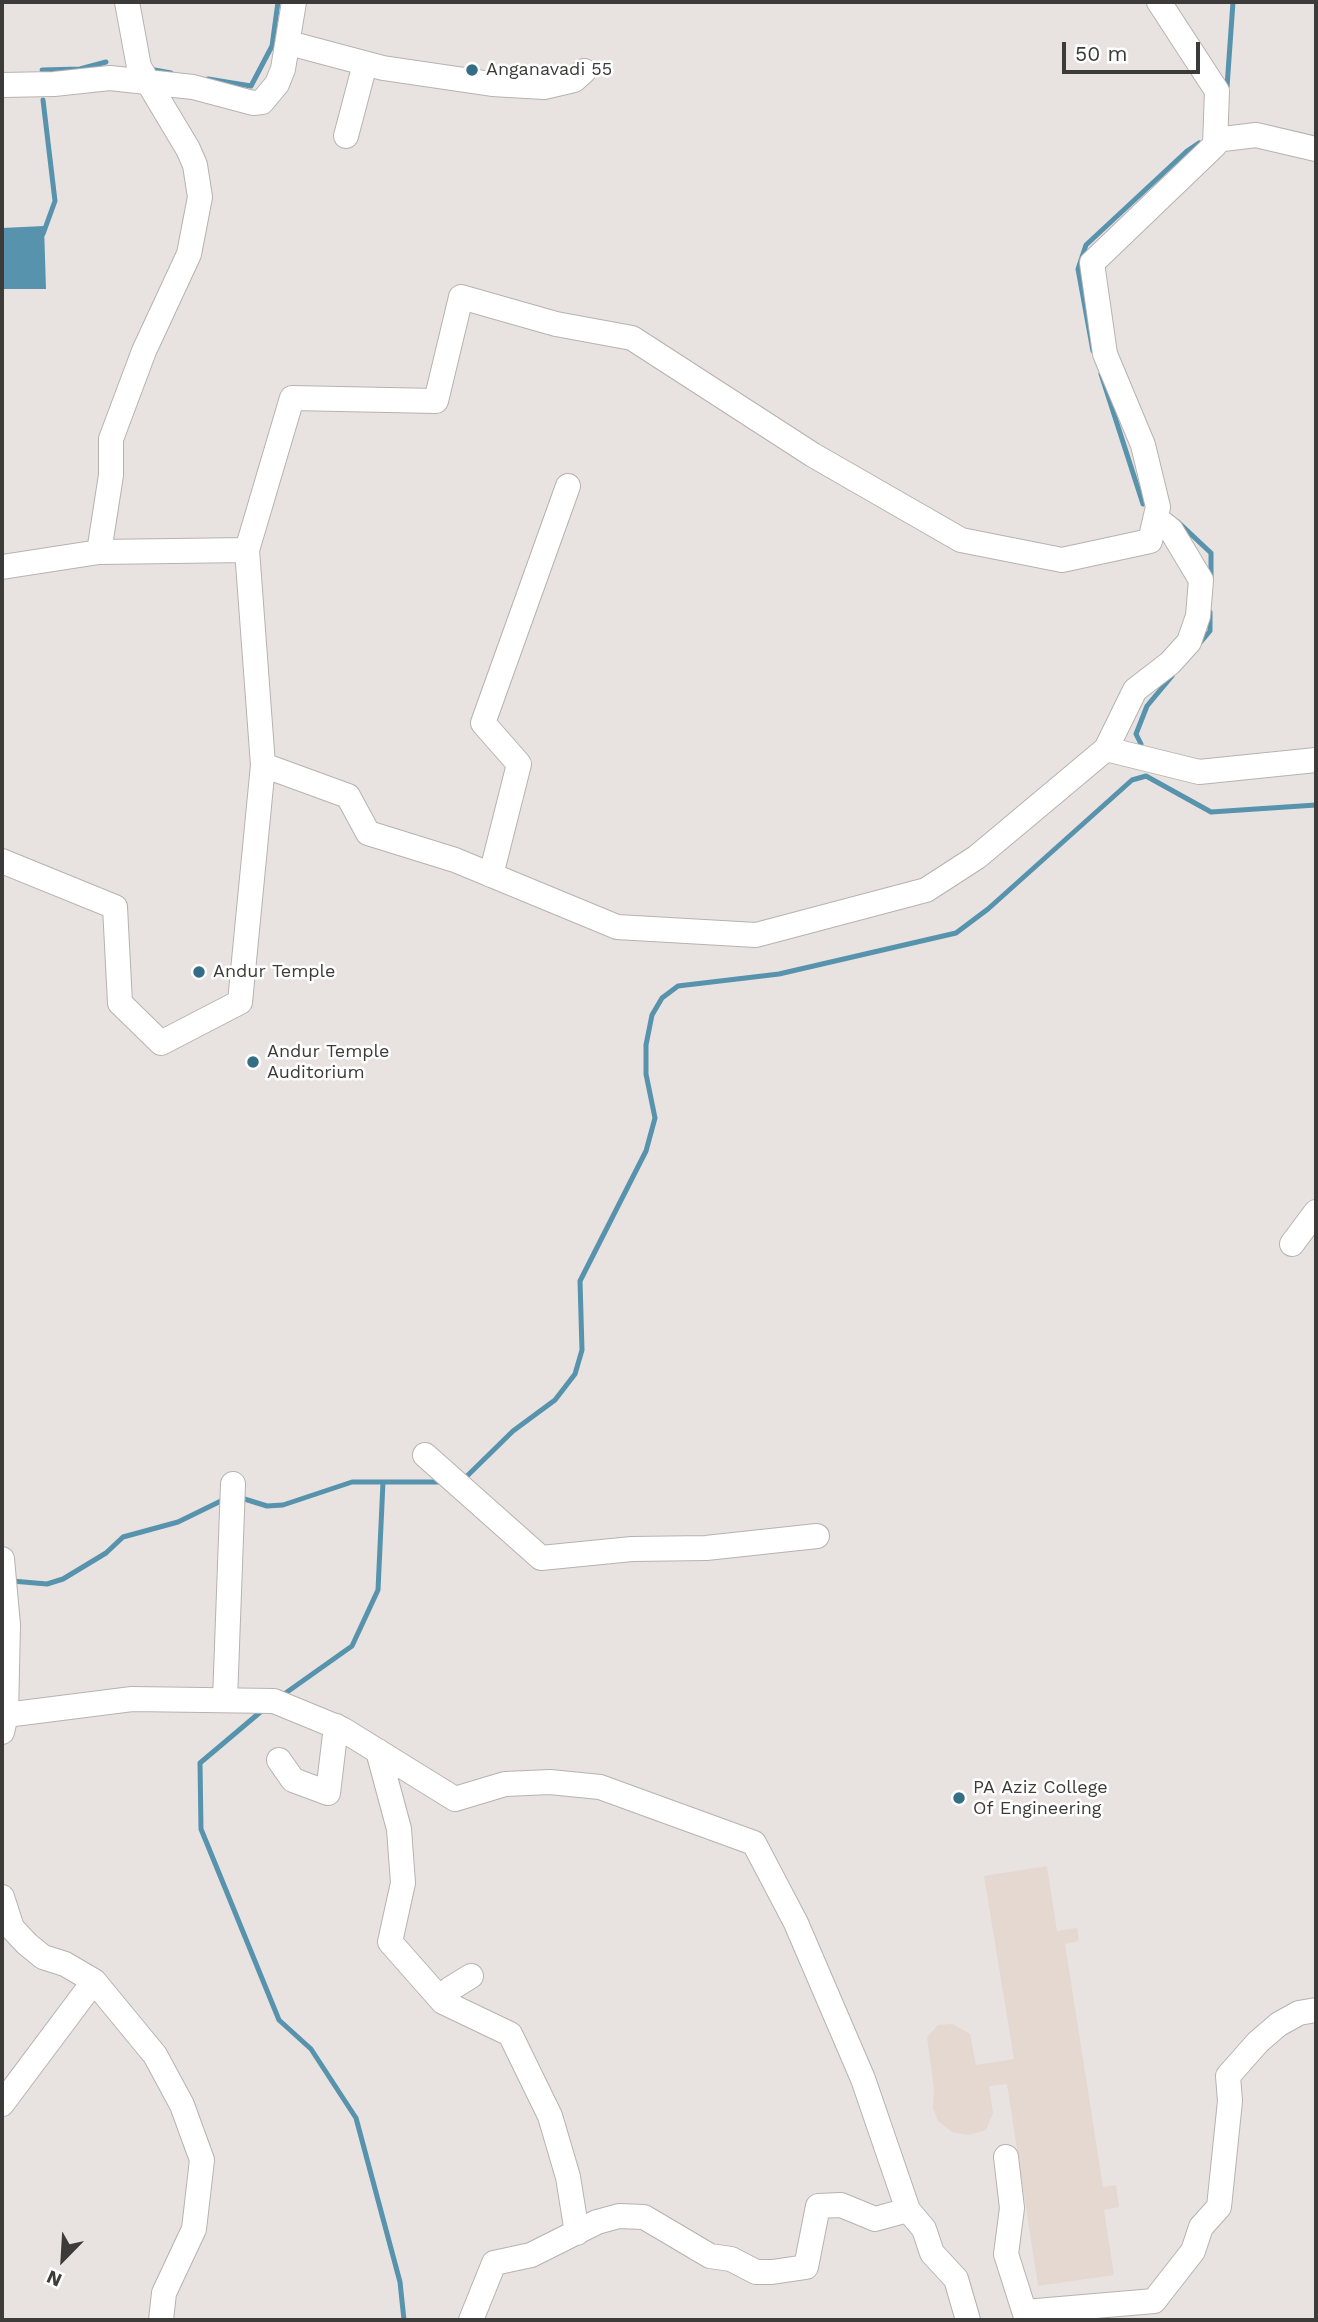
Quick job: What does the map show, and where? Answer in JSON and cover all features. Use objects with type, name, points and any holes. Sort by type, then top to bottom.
[{"type":"street","points":[[99,552],[111,475],[111,439],[144,351],[189,254],[200,197],[195,165],[188,149],[139,67],[127,2]]},
{"type":"street","points":[[2,85],[54,84],[110,78],[193,87],[253,103],[262,102],[276,84],[289,43],[294,2]]},
{"type":"street","points":[[2,861],[115,907],[120,1003],[161,1043],[240,1002],[263,765],[247,550],[292,398],[436,401],[461,297],[556,324],[632,338],[813,455],[961,540],[1062,560],[1150,541],[1158,507],[1143,445],[1105,354],[1092,263],[1215,145],[1217,91],[1159,2]]},
{"type":"street","points":[[289,43],[365,64],[492,84],[544,86],[574,80],[584,71]]},
{"type":"street","points":[[346,136],[365,64]]},
{"type":"street","points":[[1215,140],[1256,135],[1316,149]]},
{"type":"street","points":[[491,875],[519,764],[483,723],[568,486]]},
{"type":"street","points":[[263,765],[348,796],[368,833],[491,875],[617,928],[755,935],[926,890],[977,858],[1106,749],[1135,690],[1170,663],[1189,642],[1198,617],[1201,580],[1171,530],[1156,518]]},
{"type":"street","points":[[2,567],[99,552],[247,550]]},
{"type":"street","points":[[1106,749],[1199,772],[1316,760]]},
{"type":"street","points":[[1292,1244],[1316,1212]]},
{"type":"street","points":[[434,1463],[541,1558],[632,1549],[706,1548],[817,1536]]},
{"type":"street","points":[[225,1700],[233,1484]]},
{"type":"street","points":[[4,1574],[4,1724],[132,1699],[274,1701],[336,1726],[455,1799],[505,1784],[550,1782],[600,1787],[754,1843],[796,1923],[863,2079],[908,2210],[924,2229],[932,2253],[956,2279],[968,2320]]},
{"type":"street","points":[[279,1760],[293,1780],[328,1793],[336,1726]]},
{"type":"street","points":[[378,1751],[399,1829],[403,1883],[390,1942],[443,2002],[510,2034],[550,2116],[568,2177],[578,2233]]},
{"type":"street","points":[[2,1896],[12,1928],[27,1944],[43,1956],[65,1964],[94,1981],[155,2055],[182,2105],[202,2160],[194,2229],[164,2293],[161,2320]]},
{"type":"street","points":[[443,2002],[450,1989],[471,1976]]},
{"type":"street","points":[[2,2104],[94,1981]]},
{"type":"street","points":[[1006,2157],[1012,2208],[1006,2254],[1026,2316],[1154,2301],[1193,2251],[1201,2227],[1219,2207],[1227,2142],[1228,2076],[1258,2042],[1279,2024],[1298,2013],[1316,2010]]},
{"type":"street","points":[[471,2320],[494,2263],[531,2255],[597,2222],[619,2217],[644,2217],[710,2256],[731,2259],[756,2272],[772,2272],[806,2267],[818,2206],[841,2205],[875,2218],[908,2210]]},
{"type":"shaded area","points":[[1047,1866],[1057,1931],[1077,1928],[1079,1941],[1065,1944],[1103,2187],[1116,2185],[1119,2207],[1104,2210],[1114,2275],[1038,2286],[1007,2084],[989,2086],[993,2113],[986,2130],[968,2135],[952,2132],[938,2121],[933,2108],[934,2090],[927,2037],[938,2025],[953,2024],[970,2034],[976,2065],[1014,2059],[984,1876]]},
{"type":"water","points":[[44,226],[46,289],[2,289],[2,228]]},
{"type":"waterway","points":[[208,79],[251,86],[272,46],[278,2]]},
{"type":"waterway","points":[[1227,87],[1233,2]]},
{"type":"waterway","points":[[42,70],[80,69],[106,62]]},
{"type":"waterway","points":[[149,69],[171,73]]},
{"type":"waterway","points":[[43,100],[55,201],[43,234]]},
{"type":"waterway","points":[[1093,351],[1078,269],[1086,245],[1187,151],[1199,143]]},
{"type":"waterway","points":[[1101,374],[1143,504]]},
{"type":"waterway","points":[[1178,522],[1211,553],[1211,578]]},
{"type":"waterway","points":[[1199,644],[1210,631],[1210,612]]},
{"type":"waterway","points":[[1141,744],[1136,734],[1147,706],[1172,676]]},
{"type":"waterway","points":[[463,1480],[513,1431],[555,1400],[575,1374],[582,1350],[580,1281],[646,1151],[655,1118],[646,1074],[646,1045],[652,1015],[662,998],[678,986],[779,974],[956,933],[988,909],[1132,780],[1146,776],[1211,812],[1316,805]]},
{"type":"waterway","points":[[238,1497],[267,1506],[283,1505],[352,1482],[443,1482]]},
{"type":"waterway","points":[[280,1697],[352,1646],[378,1590],[383,1482]]},
{"type":"waterway","points":[[12,1581],[47,1584],[63,1579],[106,1553],[123,1537],[178,1522],[225,1499]]},
{"type":"waterway","points":[[264,1709],[200,1763],[201,1829],[279,2020],[311,2049],[356,2118],[400,2282],[404,2320]]},
{"type":"place","name":"Anganavadi 55","points":[[472,70]]},
{"type":"place","name":"Andur Temple","points":[[199,972]]},
{"type":"place","name":"Andur Temple Auditorium","points":[[253,1062]]},
{"type":"place","name":"PA Aziz College Of Engineering","points":[[959,1798]]}]
